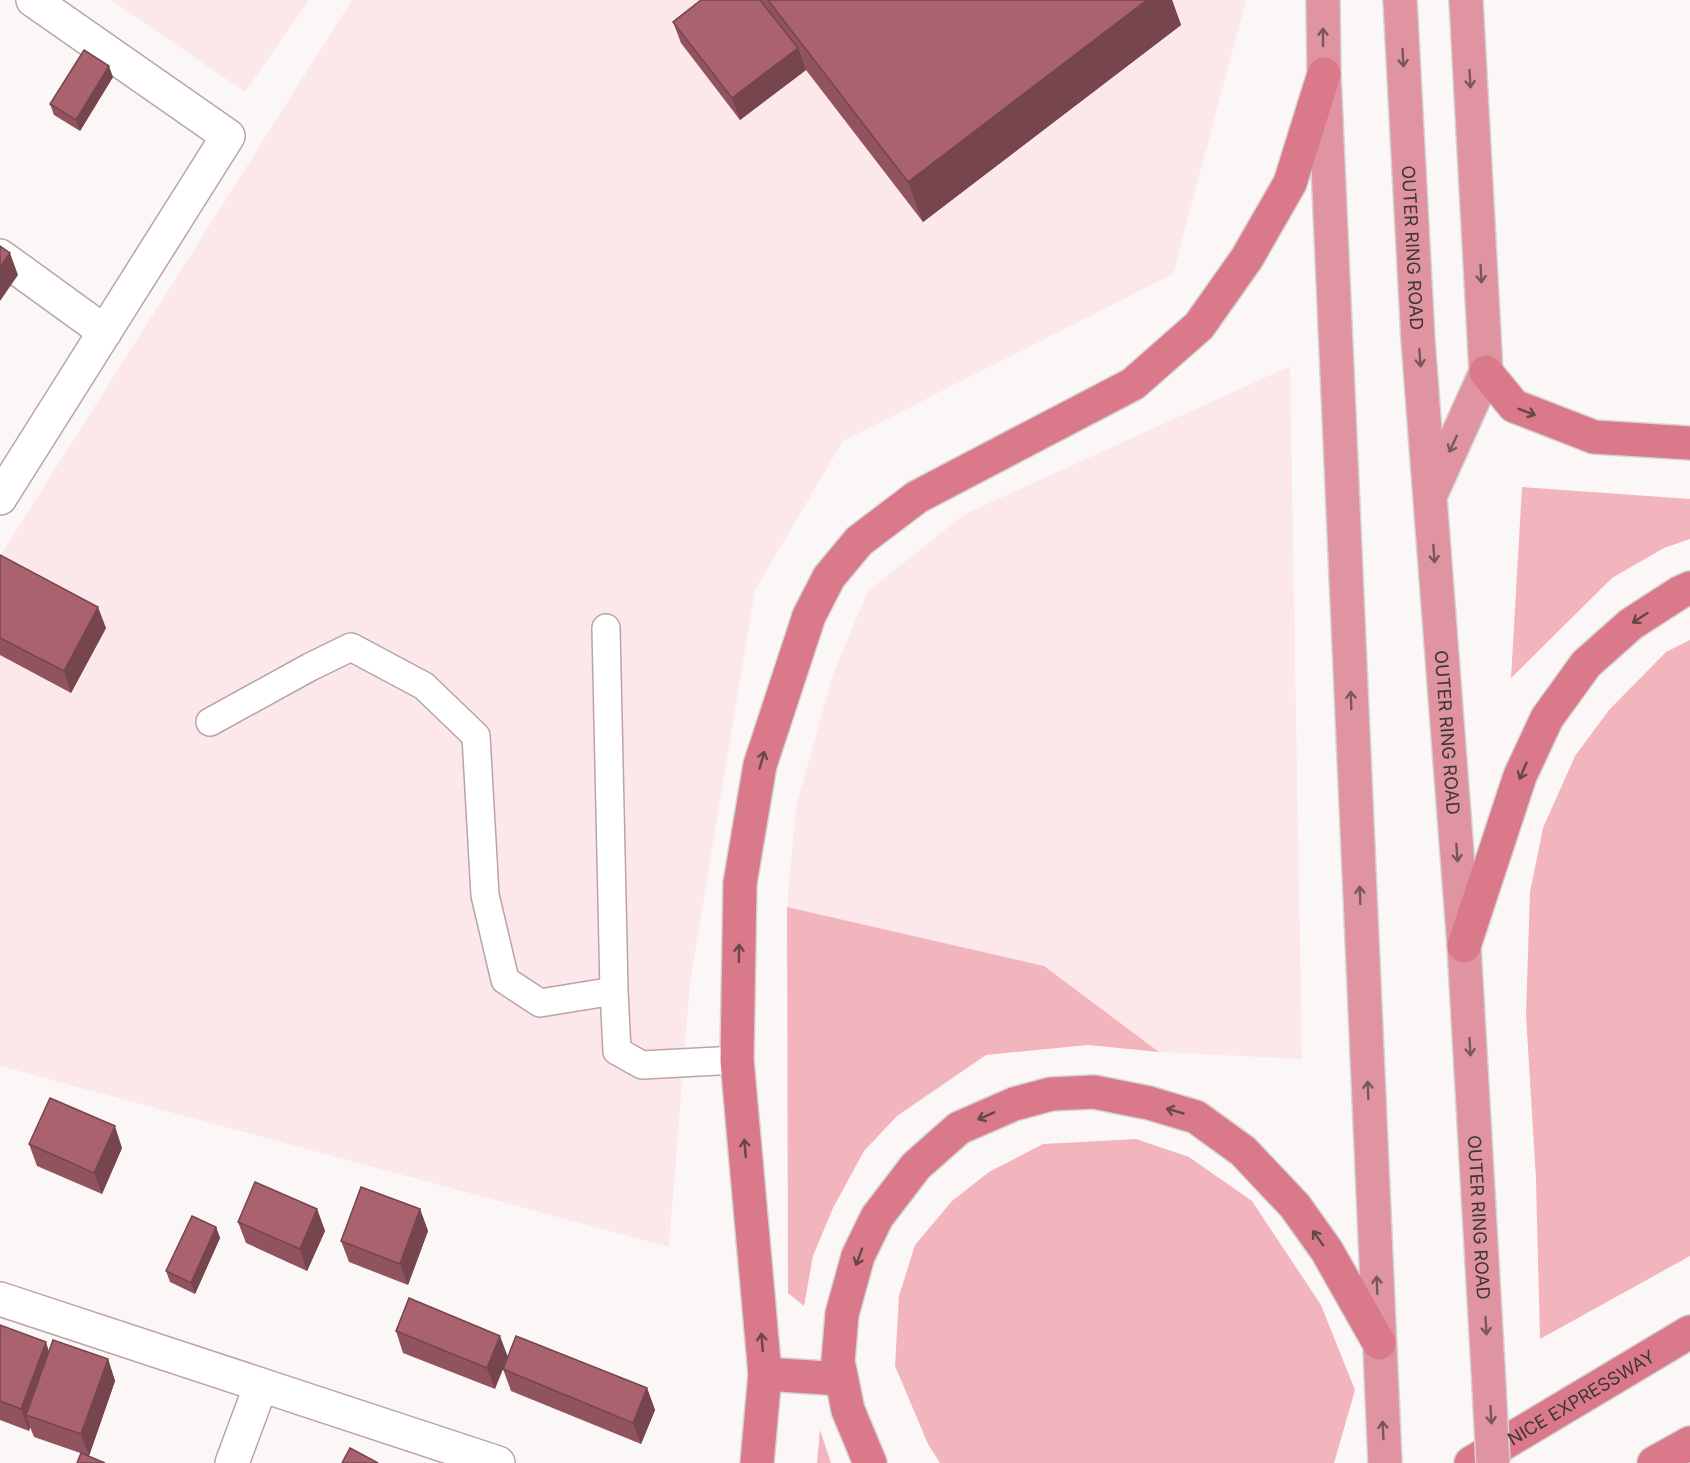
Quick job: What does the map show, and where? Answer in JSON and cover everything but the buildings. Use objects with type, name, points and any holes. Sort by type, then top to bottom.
[{"type":"highway","points":[[1323,0],[1324,74],[1385,1463]]},
{"type":"highway","name":"OUTER RING ROAD","points":[[1400,0],[1418,328],[1464,946],[1493,1463]]},
{"type":"highway","points":[[1430,495],[1486,372],[1466,0]]},
{"type":"highway","points":[[756,1463],[765,1374],[737,1060],[740,884],[760,765],[809,616],[829,577],[859,541],[917,496],[1133,384],[1199,326],[1247,258],[1290,183],[1324,74]]},
{"type":"highway","points":[[1486,372],[1514,406],[1594,437],[1690,442]]},
{"type":"highway","points":[[1464,946],[1520,776],[1547,718],[1586,664],[1631,624],[1690,588]]},
{"type":"highway","points":[[870,1463],[848,1410],[838,1361],[842,1314],[858,1256],[877,1216],[915,1166],[960,1128],[1014,1104],[1051,1094],[1094,1092],[1149,1103],[1196,1117],[1243,1151],[1295,1206],[1327,1251],[1379,1343]]},
{"type":"highway","name":"NICE EXPRESSWAY","points":[[1471,1463],[1690,1332]]},
{"type":"highway","points":[[765,1374],[841,1379]]},
{"type":"highway","points":[[1654,1463],[1690,1443]]},
{"type":"street","points":[[0,498],[228,136],[33,0]]},
{"type":"street","points":[[0,256],[105,332]]},
{"type":"street","points":[[0,1299],[498,1463]]},
{"type":"street","points":[[232,1463],[261,1385]]},
{"type":"lane","points":[[606,628],[617,1051],[642,1065],[737,1060]]},
{"type":"lane","points":[[210,722],[351,647],[424,686],[476,736],[484,896],[505,981],[540,1002],[614,991]]},
{"type":"shaded area","points":[[111,0],[309,0],[245,92]]},
{"type":"shaded area","points":[[352,0],[1246,0],[1173,274],[843,441],[755,590],[690,982],[669,1247],[0,1066],[0,556]]},
{"type":"shaded area","points":[[1290,366],[1302,1059],[1159,1052],[1044,966],[787,907],[796,807],[833,674],[868,591],[965,514]]},
{"type":"shaded area","points":[[1522,487],[1690,499],[1690,539],[1664,548],[1612,578],[1511,678]]},
{"type":"shaded area","points":[[1690,640],[1690,1256],[1540,1339],[1536,1179],[1526,1015],[1530,892],[1543,828],[1575,756],[1609,710],[1666,652]]},
{"type":"shaded area","points":[[787,907],[1044,966],[1159,1052],[1088,1045],[986,1055],[897,1116],[864,1151],[833,1208],[813,1256],[804,1306],[788,1293]]},
{"type":"shaded area","points":[[1136,1139],[1189,1157],[1252,1201],[1321,1305],[1355,1390],[1334,1463],[940,1463],[928,1444],[895,1366],[899,1296],[915,1245],[952,1201],[989,1172],[1043,1144]]},
{"type":"shaded area","points":[[820,1430],[831,1463],[817,1463]]}]
